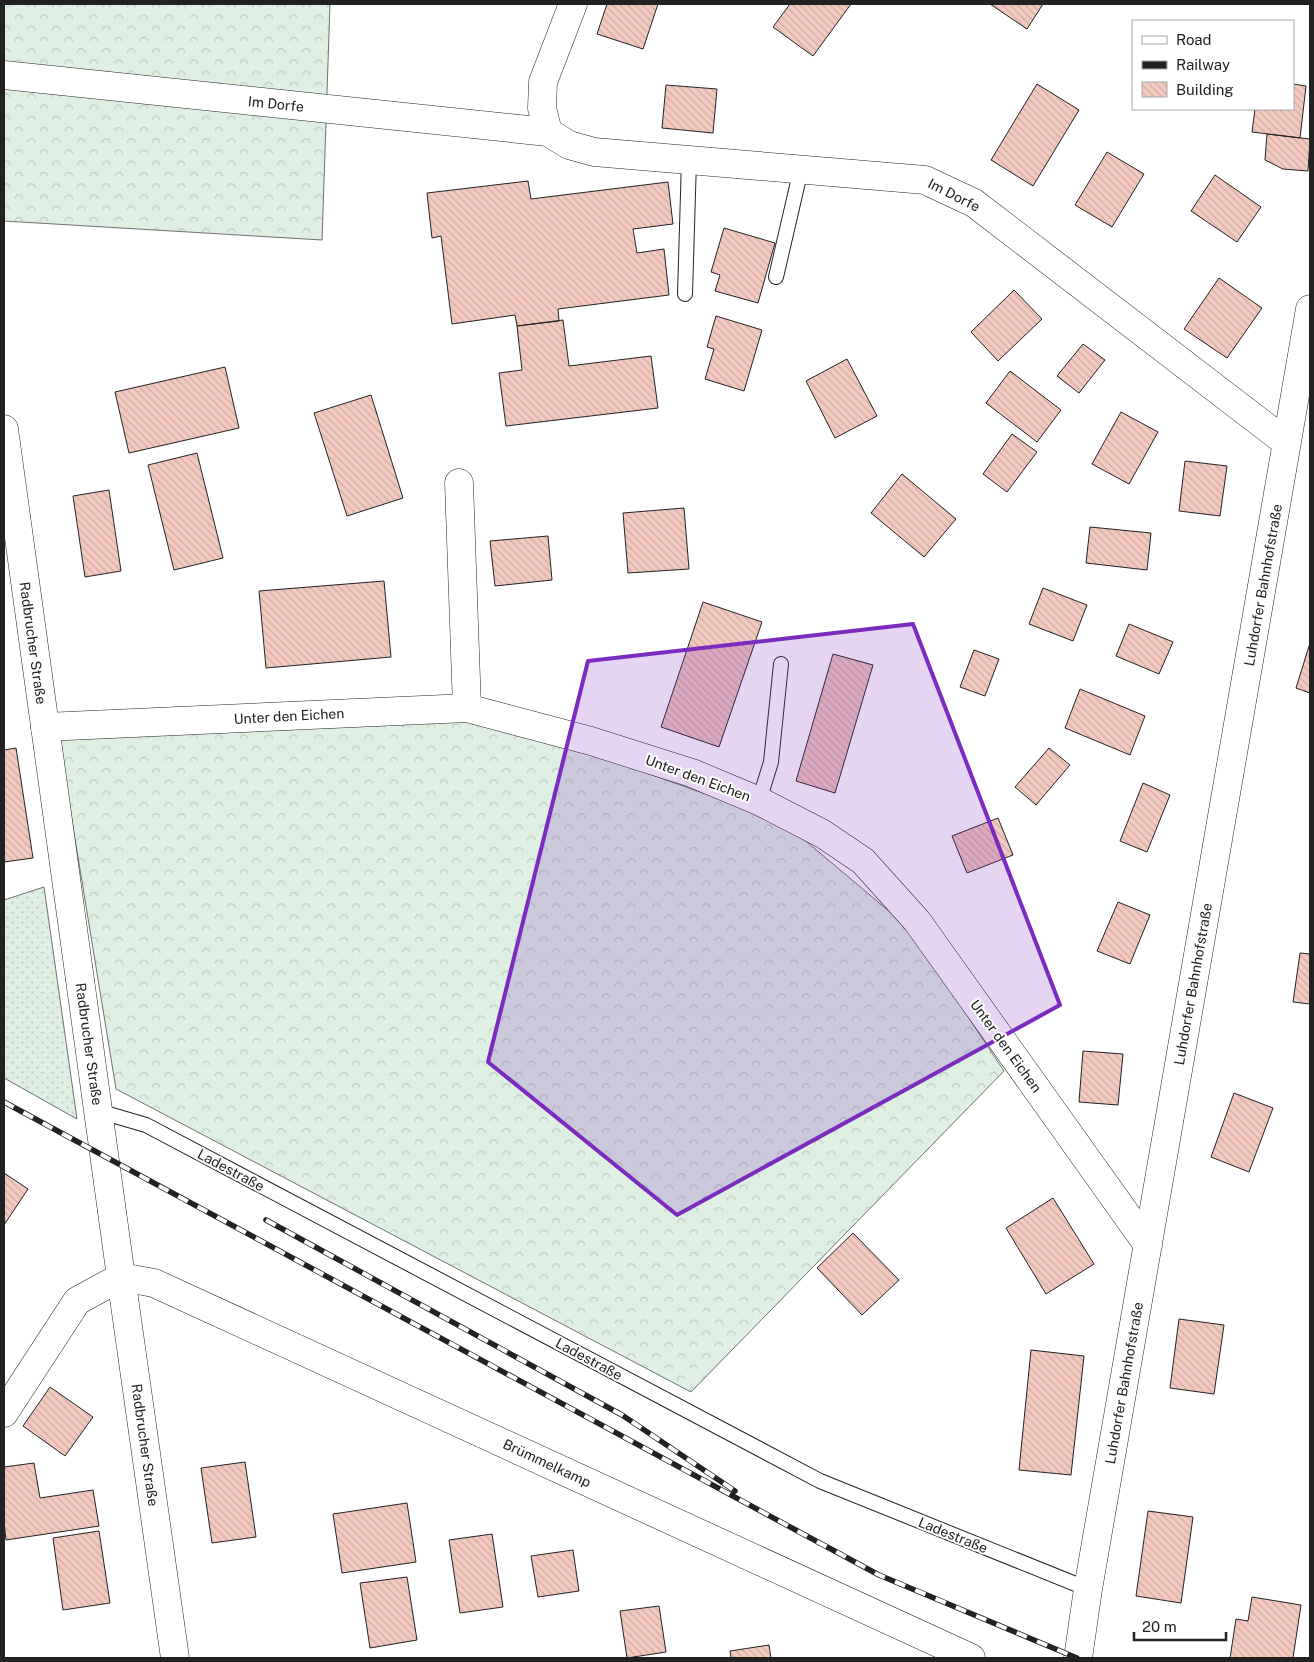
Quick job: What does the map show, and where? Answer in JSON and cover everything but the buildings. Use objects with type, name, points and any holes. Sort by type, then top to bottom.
[{"type":"street","points":[[548,132],[542,108],[543,82],[573,4]]},
{"type":"street","name":"Im Dorfe","points":[[4,76],[548,132],[569,145],[594,152],[925,180],[974,203],[1287,443]]},
{"type":"street","name":"Luhdorfer Bahnhofstraße","points":[[1078,1658],[1088,1589],[1310,309]]},
{"type":"street","name":"Radbrucher Straße","points":[[4,429],[175,1658]]},
{"type":"street","points":[[459,483],[467,708]]},
{"type":"street","name":"Unter den Eichen","points":[[45,727],[467,708],[591,741],[692,773],[759,801],[823,834],[863,861],[917,921],[1148,1245]]},
{"type":"street","points":[[4,1413],[77,1301],[121,1278]]},
{"type":"street","name":"Brümmelkamp","points":[[121,1278],[154,1283],[971,1658]]},
{"type":"lane","points":[[685,294],[689,160]]},
{"type":"lane","points":[[776,277],[801,169]]},
{"type":"lane","points":[[759,801],[771,762],[781,664]]},
{"type":"lane","name":"Ladestraße","points":[[98,1112],[146,1125],[820,1481],[1088,1589]]},
{"type":"highlighted area","points":[[913,624],[1060,1005],[677,1215],[488,1062],[588,661]]},
{"type":"green space","points":[[4,4],[330,4],[322,240],[4,221]]},
{"type":"green space","points":[[458,717],[590,753],[782,821],[909,928],[1004,1071],[691,1392],[116,1089],[58,735]]},
{"type":"green space","points":[[44,887],[77,1119],[4,1078],[4,900]]},
{"type":"railway","points":[[4,1102],[879,1575],[1077,1658]]},
{"type":"railway","points":[[266,1220],[622,1415],[735,1491]]}]
